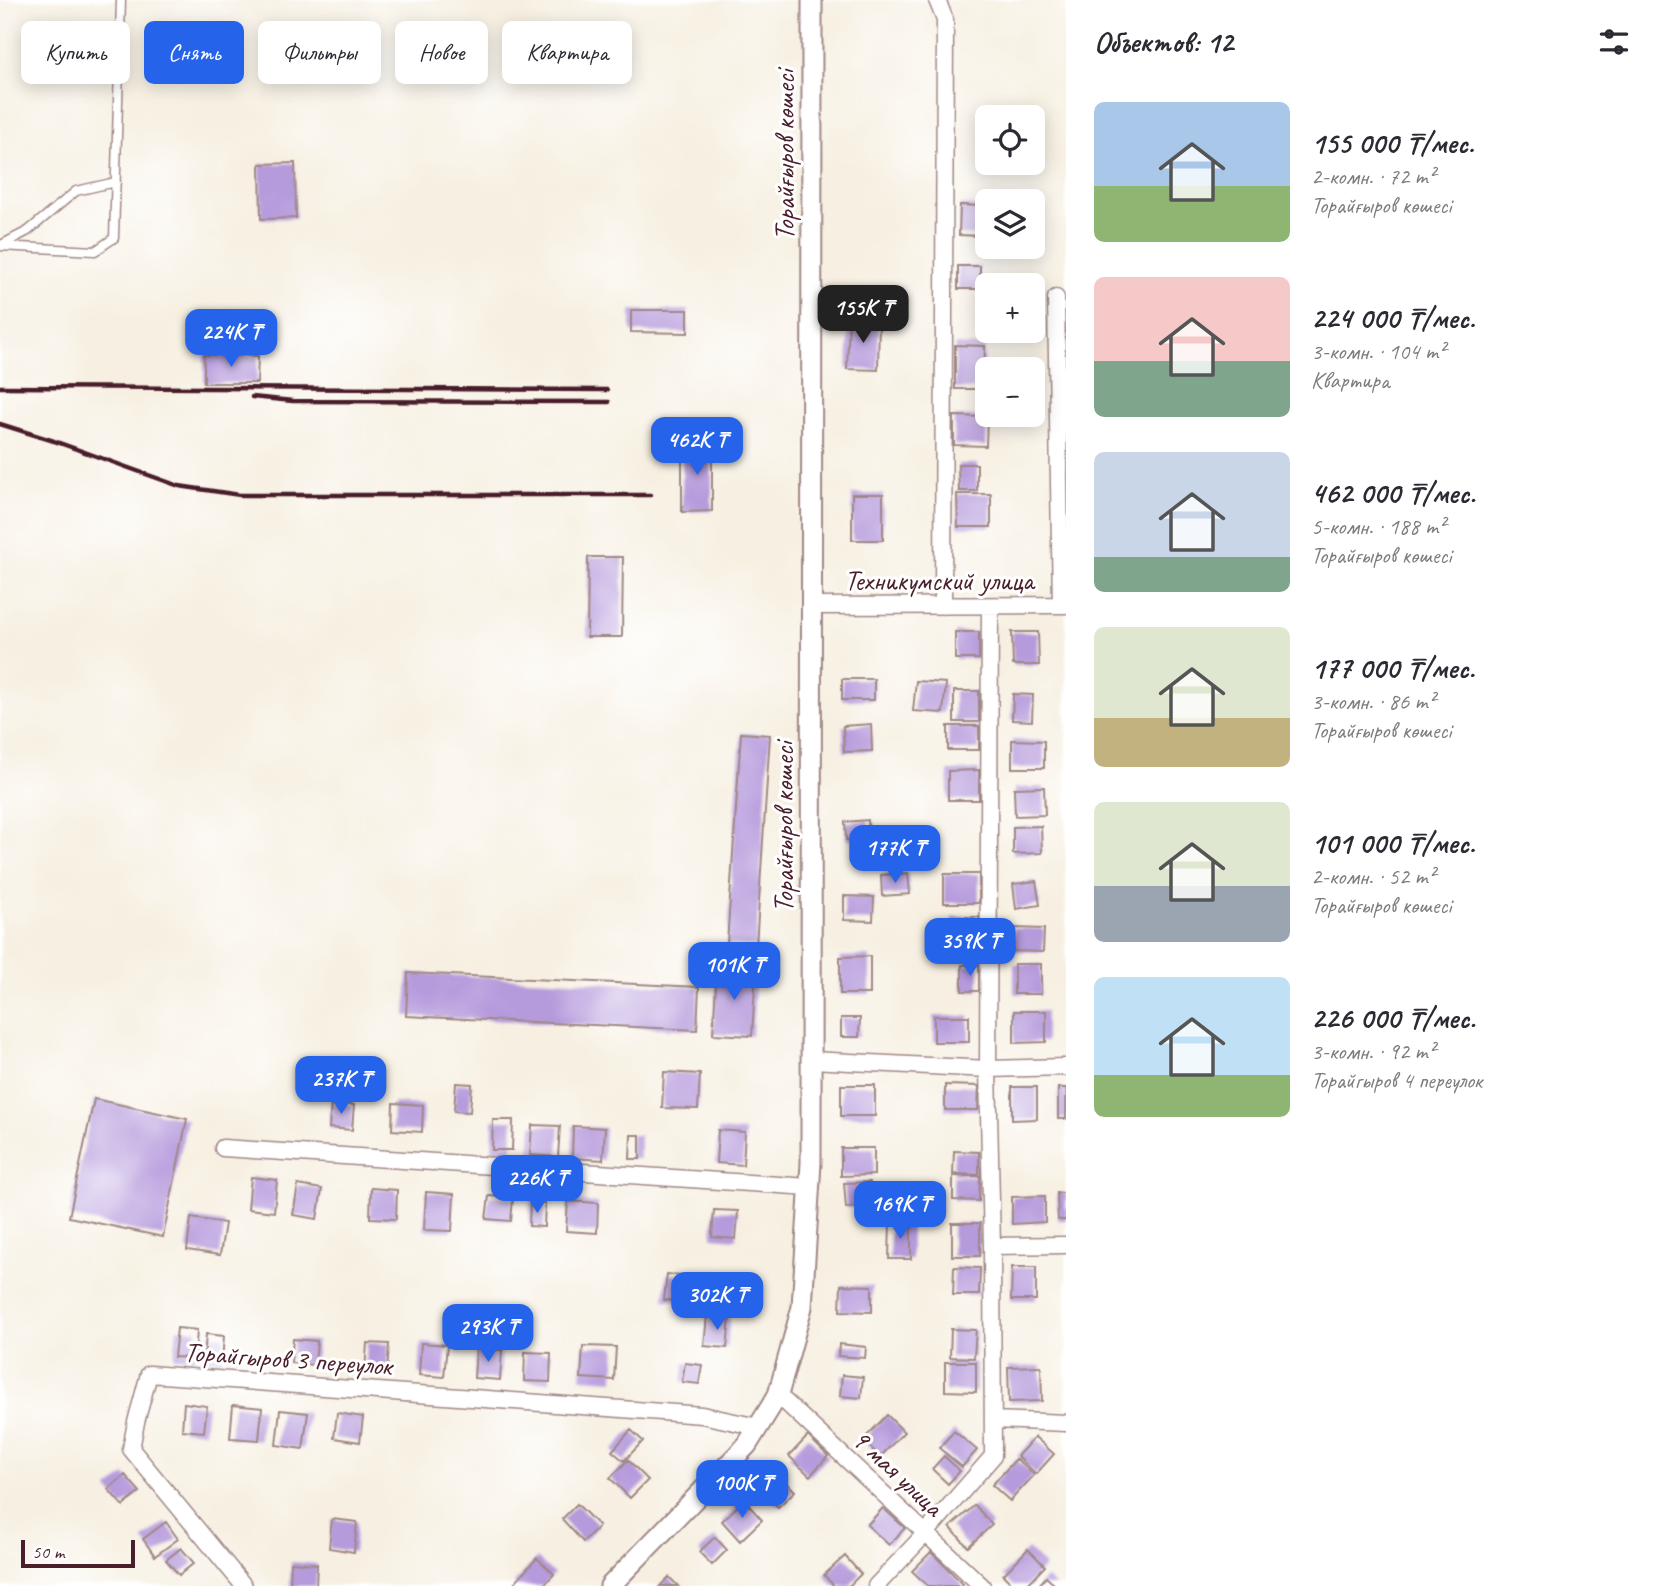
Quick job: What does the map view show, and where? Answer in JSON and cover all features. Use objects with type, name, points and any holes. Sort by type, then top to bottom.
[{"type":"street","name":"Торайғыров көшесі","points":[[610,1586],[747,1445],[778,1395],[802,1307],[809,1187],[811,1060],[812,0]]},
{"type":"street","points":[[937,0],[945,20],[943,606]]},
{"type":"street","points":[[1056,298],[1063,605]]},
{"type":"street","name":"Техникумский улица","points":[[811,606],[1063,605]]},
{"type":"street","points":[[876,1586],[993,1456],[988,1069],[990,606]]},
{"type":"street","points":[[811,1060],[988,1069],[1066,1067]]},
{"type":"street","points":[[223,1147],[809,1187]]},
{"type":"street","points":[[992,1245],[1066,1245]]},
{"type":"street","name":"Торайгыров 3 переулок","points":[[244,1586],[131,1449],[149,1374],[702,1415],[758,1427]]},
{"type":"street","name":"9 мая улица","points":[[778,1395],[982,1586]]},
{"type":"street","points":[[993,1420],[1066,1423]]},
{"type":"lane","points":[[0,246],[95,251],[114,238],[121,0]]},
{"type":"lane","points":[[0,246],[28,231],[76,191],[116,182]]},
{"type":"building","points":[[295,163],[296,218],[261,219],[260,164]]},
{"type":"building","points":[[960,205],[975,206],[975,236],[959,235]]},
{"type":"building","points":[[958,266],[980,266],[980,273],[975,273],[975,289],[958,289]]},
{"type":"building","points":[[631,310],[688,310],[688,333],[631,332]]},
{"type":"building","points":[[849,320],[879,321],[878,370],[847,369]]},
{"type":"building","points":[[955,345],[985,346],[985,357],[975,357],[975,389],[955,389]]},
{"type":"building","points":[[204,355],[258,356],[257,383],[204,383]]},
{"type":"building","points":[[954,416],[975,417],[975,427],[987,427],[986,446],[954,445]]},
{"type":"building","points":[[712,442],[712,511],[682,512],[682,443]]},
{"type":"building","points":[[958,464],[977,464],[977,491],[959,491]]},
{"type":"building","points":[[852,494],[883,494],[883,540],[852,540]]},
{"type":"building","points":[[957,494],[991,494],[991,527],[958,527]]},
{"type":"building","points":[[588,557],[623,557],[622,637],[587,637]]},
{"type":"building","points":[[955,632],[979,632],[979,659],[955,659]]},
{"type":"building","points":[[1012,632],[1038,632],[1039,665],[1013,665]]},
{"type":"building","points":[[842,679],[874,679],[874,700],[842,700]]},
{"type":"building","points":[[916,681],[946,683],[943,713],[913,711]]},
{"type":"building","points":[[954,691],[979,691],[979,722],[954,722]]},
{"type":"building","points":[[1013,694],[1033,695],[1032,721],[1012,720]]},
{"type":"building","points":[[871,724],[872,751],[844,752],[843,726]]},
{"type":"building","points":[[948,726],[979,726],[979,750],[948,750]]},
{"type":"building","points":[[741,733],[770,735],[756,946],[727,944]]},
{"type":"building","points":[[1012,740],[1044,741],[1044,768],[1012,768]]},
{"type":"building","points":[[979,770],[979,800],[948,800],[948,771]]},
{"type":"building","points":[[1044,787],[1045,815],[1015,816],[1014,788]]},
{"type":"building","points":[[868,820],[869,839],[846,840],[845,822]]},
{"type":"building","points":[[1041,826],[1042,853],[1013,854],[1013,827]]},
{"type":"building","points":[[908,873],[910,894],[882,896],[881,875]]},
{"type":"building","points":[[944,874],[979,874],[979,903],[944,903]]},
{"type":"building","points":[[1036,881],[1040,905],[1016,909],[1013,884]]},
{"type":"building","points":[[844,896],[874,897],[873,921],[844,920]]},
{"type":"building","points":[[952,917],[979,917],[979,952],[951,952]]},
{"type":"building","points":[[1014,928],[1044,929],[1043,952],[1013,951]]},
{"type":"building","points":[[870,956],[870,994],[840,994],[840,957]]},
{"type":"building","points":[[1014,964],[1041,964],[1041,994],[1014,994]]},
{"type":"building","points":[[962,965],[979,965],[979,991],[962,991]]},
{"type":"building","points":[[717,967],[756,969],[752,1036],[713,1034]]},
{"type":"building","points":[[408,973],[699,987],[697,1030],[406,1016]]},
{"type":"building","points":[[1014,1011],[1046,1011],[1046,1042],[1014,1043]]},
{"type":"building","points":[[934,1016],[969,1016],[969,1042],[934,1042]]},
{"type":"building","points":[[841,1018],[860,1018],[859,1037],[841,1037]]},
{"type":"building","points":[[664,1072],[700,1074],[698,1109],[662,1108]]},
{"type":"building","points":[[456,1083],[472,1084],[470,1112],[454,1111]]},
{"type":"building","points":[[841,1085],[875,1085],[875,1116],[841,1116]]},
{"type":"building","points":[[945,1085],[979,1086],[978,1110],[945,1110]]},
{"type":"building","points":[[1012,1087],[1037,1087],[1037,1119],[1012,1120]]},
{"type":"building","points":[[1058,1088],[1066,1088],[1066,1119],[1058,1119]]},
{"type":"building","points":[[94,1099],[187,1119],[163,1237],[69,1217]]},
{"type":"building","points":[[331,1103],[354,1105],[352,1130],[329,1128]]},
{"type":"building","points":[[393,1103],[423,1105],[422,1132],[392,1130]]},
{"type":"building","points":[[493,1120],[513,1120],[512,1150],[492,1150]]},
{"type":"building","points":[[532,1125],[560,1126],[558,1157],[530,1155]]},
{"type":"building","points":[[573,1126],[605,1128],[603,1160],[572,1158]]},
{"type":"building","points":[[718,1130],[745,1132],[743,1165],[716,1163]]},
{"type":"building","points":[[631,1135],[640,1135],[640,1159],[630,1159]]},
{"type":"building","points":[[841,1148],[874,1148],[874,1175],[841,1176]]},
{"type":"building","points":[[954,1151],[979,1152],[979,1175],[953,1174]]},
{"type":"building","points":[[953,1176],[980,1176],[979,1201],[953,1200]]},
{"type":"building","points":[[251,1177],[277,1180],[274,1212],[248,1209]]},
{"type":"building","points":[[870,1182],[872,1206],[846,1208],[844,1183]]},
{"type":"building","points":[[298,1185],[322,1189],[317,1219],[293,1215]]},
{"type":"building","points":[[371,1188],[397,1190],[396,1219],[370,1218]]},
{"type":"building","points":[[426,1192],[454,1194],[452,1231],[424,1230]]},
{"type":"building","points":[[1057,1193],[1066,1193],[1066,1220],[1058,1220]]},
{"type":"building","points":[[489,1196],[513,1198],[511,1221],[486,1219]]},
{"type":"building","points":[[1045,1196],[1045,1222],[1012,1224],[1012,1197]]},
{"type":"building","points":[[568,1201],[598,1203],[597,1233],[566,1231]]},
{"type":"building","points":[[530,1202],[545,1203],[544,1227],[529,1226]]},
{"type":"building","points":[[714,1210],[738,1211],[736,1239],[712,1237]]},
{"type":"building","points":[[191,1218],[225,1223],[220,1255],[187,1250]]},
{"type":"building","points":[[890,1222],[911,1223],[911,1259],[889,1259]]},
{"type":"building","points":[[952,1223],[980,1223],[980,1256],[952,1256]]},
{"type":"building","points":[[954,1267],[980,1268],[979,1295],[953,1295]]},
{"type":"building","points":[[1012,1267],[1036,1267],[1036,1300],[1011,1300]]},
{"type":"building","points":[[667,1274],[692,1277],[690,1302],[664,1300]]},
{"type":"building","points":[[841,1285],[872,1286],[872,1312],[840,1311]]},
{"type":"building","points":[[707,1316],[730,1318],[727,1348],[704,1346]]},
{"type":"building","points":[[177,1328],[197,1330],[195,1358],[174,1357]]},
{"type":"building","points":[[951,1329],[976,1330],[974,1358],[950,1357]]},
{"type":"building","points":[[206,1334],[224,1336],[222,1361],[204,1359]]},
{"type":"building","points":[[293,1339],[317,1341],[315,1365],[291,1363]]},
{"type":"building","points":[[367,1343],[389,1344],[387,1373],[365,1371]]},
{"type":"building","points":[[421,1343],[447,1345],[444,1377],[419,1375]]},
{"type":"building","points":[[839,1344],[866,1347],[865,1358],[838,1356]]},
{"type":"building","points":[[583,1346],[616,1347],[614,1380],[581,1378]]},
{"type":"building","points":[[476,1348],[502,1350],[500,1380],[474,1378]]},
{"type":"building","points":[[525,1352],[551,1353],[550,1382],[524,1381]]},
{"type":"building","points":[[945,1362],[976,1362],[976,1392],[945,1391]]},
{"type":"building","points":[[685,1363],[702,1365],[699,1384],[682,1382]]},
{"type":"building","points":[[1041,1366],[1042,1401],[1009,1402],[1008,1367]]},
{"type":"building","points":[[842,1375],[863,1377],[861,1398],[840,1396]]},
{"type":"building","points":[[184,1403],[207,1406],[204,1432],[182,1430]]},
{"type":"building","points":[[233,1405],[262,1408],[259,1440],[230,1438]]},
{"type":"building","points":[[280,1410],[308,1413],[303,1449],[276,1445]]},
{"type":"building","points":[[337,1413],[363,1417],[360,1442],[334,1438]]},
{"type":"building","points":[[887,1415],[904,1432],[880,1457],[863,1440]]},
{"type":"building","points":[[631,1430],[643,1441],[624,1461],[612,1451]]},
{"type":"building","points":[[954,1431],[977,1450],[962,1467],[939,1448]]},
{"type":"building","points":[[808,1436],[828,1456],[810,1476],[789,1456]]},
{"type":"building","points":[[1035,1437],[1054,1454],[1036,1474],[1017,1456]]},
{"type":"building","points":[[944,1456],[960,1471],[948,1484],[932,1469]]},
{"type":"building","points":[[1016,1459],[1034,1475],[1010,1501],[992,1485]]},
{"type":"building","points":[[628,1460],[648,1480],[630,1498],[610,1478]]},
{"type":"building","points":[[775,1471],[795,1491],[778,1507],[758,1486]]},
{"type":"building","points":[[125,1475],[140,1492],[123,1506],[108,1489]]},
{"type":"building","points":[[744,1500],[762,1520],[740,1541],[722,1521]]},
{"type":"building","points":[[577,1504],[599,1526],[583,1542],[562,1519]]},
{"type":"building","points":[[975,1505],[992,1525],[968,1547],[950,1527]]},
{"type":"building","points":[[883,1508],[905,1528],[889,1545],[867,1525]]},
{"type":"building","points":[[332,1519],[357,1522],[354,1552],[329,1548]]},
{"type":"building","points":[[166,1522],[178,1539],[155,1556],[143,1539]]},
{"type":"building","points":[[715,1537],[727,1550],[712,1565],[699,1552]]},
{"type":"building","points":[[181,1548],[194,1563],[179,1575],[166,1560]]},
{"type":"building","points":[[1028,1549],[1045,1566],[1026,1586],[1014,1586],[1003,1575]]},
{"type":"building","points":[[931,1552],[963,1584],[961,1586],[928,1586],[912,1571]]},
{"type":"building","points":[[845,1556],[861,1574],[849,1586],[834,1586],[824,1575]]},
{"type":"building","points":[[537,1558],[554,1574],[543,1586],[516,1586],[514,1583]]},
{"type":"building","points":[[291,1562],[317,1564],[316,1586],[290,1586]]},
{"type":"building","points":[[669,1577],[678,1586],[660,1586]]},
{"type":"building","points":[[1046,1577],[1056,1586],[1038,1586]]},
{"type":"railway","points":[[0,387],[607,390]]},
{"type":"railway","points":[[252,397],[293,401],[609,402]]},
{"type":"railway","points":[[0,424],[179,486],[240,495],[650,495]]}]
